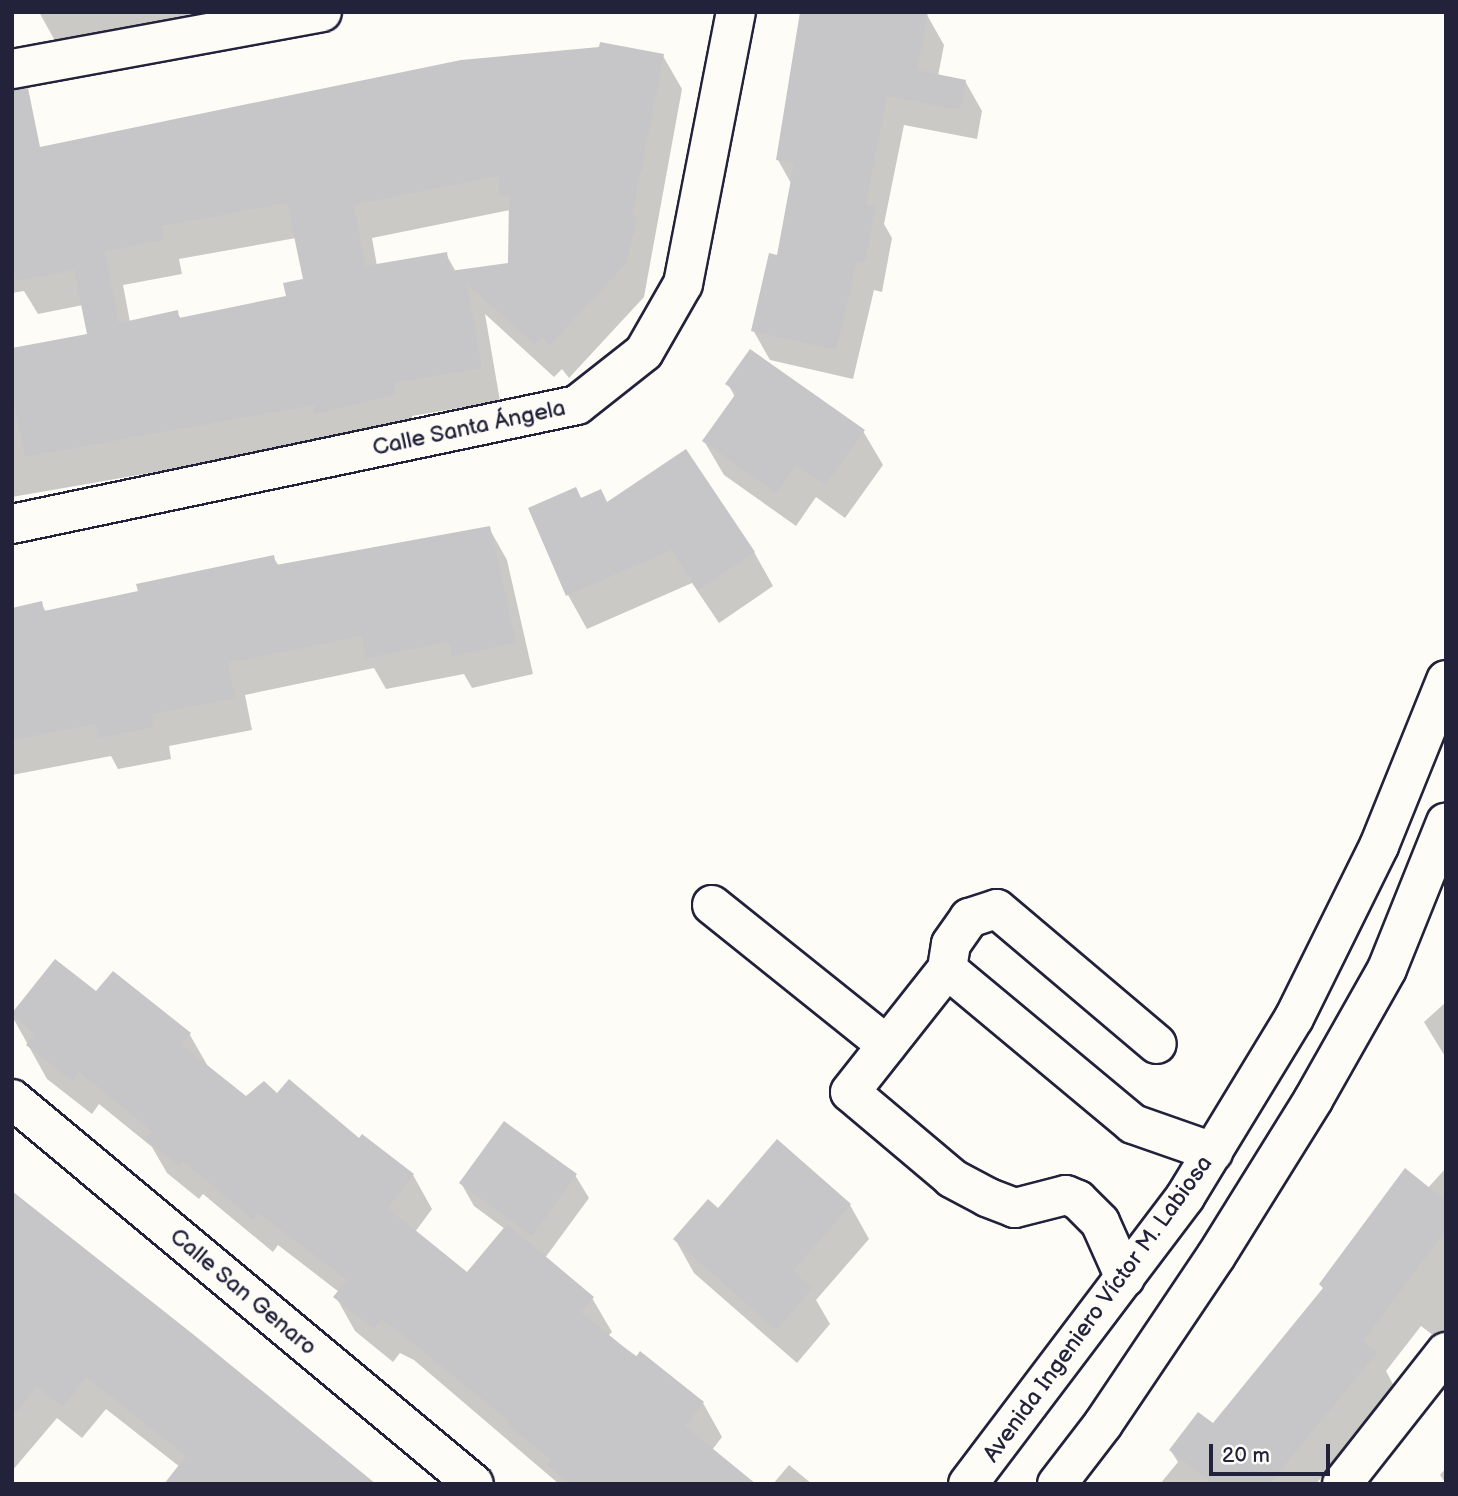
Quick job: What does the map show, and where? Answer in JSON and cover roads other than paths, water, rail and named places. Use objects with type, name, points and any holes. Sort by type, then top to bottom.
[{"type":"street","points":[[12,69],[322,12]]},
{"type":"street","name":"Calle Santa Ángela","points":[[12,524],[577,405],[643,352],[683,284],[736,12]]},
{"type":"street","name":"Avenida Ingeniero Víctor M. Labiosa","points":[[968,1484],[1125,1278],[1213,1152],[1300,1006],[1379,846],[1446,680]]},
{"type":"street","points":[[1057,1484],[1103,1424],[1216,1256],[1313,1100],[1387,969],[1446,822]]},
{"type":"street","points":[[712,905],[887,1045]]},
{"type":"street","points":[[1125,1278],[1100,1222],[1078,1200],[1066,1195],[1015,1208],[987,1198],[952,1178],[850,1093],[947,969],[951,944],[969,918],[996,908],[1157,1044]]},
{"type":"street","points":[[947,969],[1133,1124],[1213,1152]]},
{"type":"street","name":"Calle San Genaro","points":[[12,1099],[474,1484]]},
{"type":"street","points":[[1353,1480],[1446,1352]]}]
